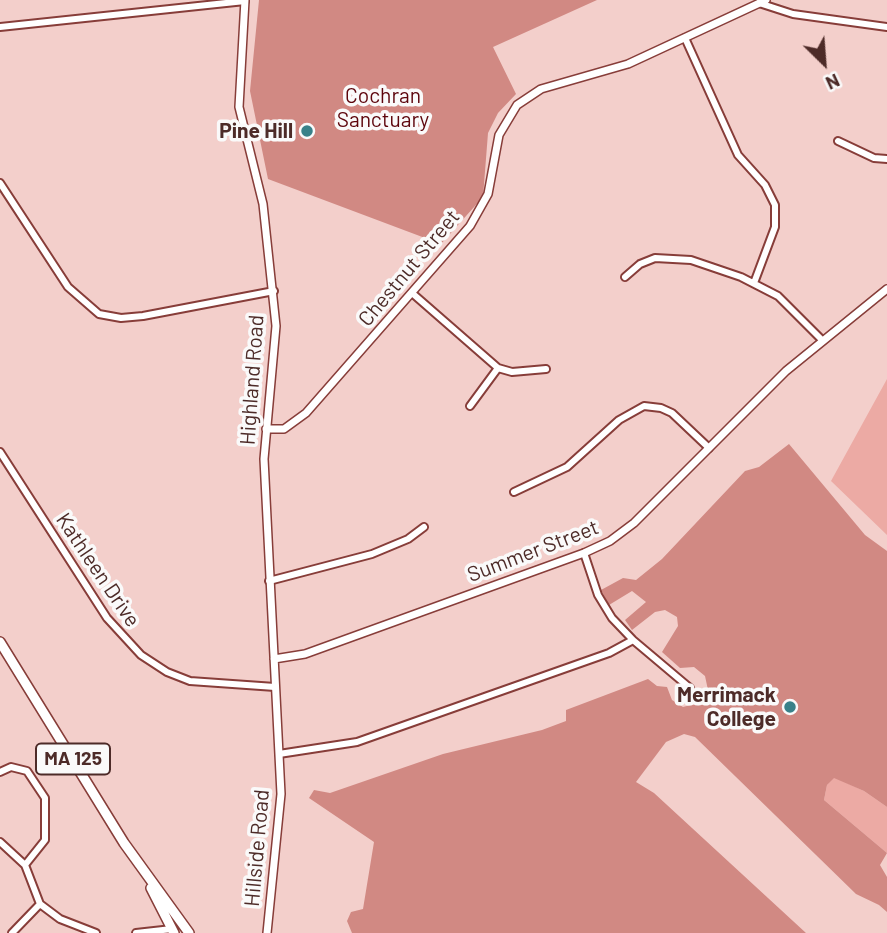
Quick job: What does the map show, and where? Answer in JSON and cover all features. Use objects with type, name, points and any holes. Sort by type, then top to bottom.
[{"type":"main road","name":"MA 125","points":[[0,642],[146,877],[173,931]]},
{"type":"main road","name":"MA 125","points":[[146,877],[168,902],[189,933]]},
{"type":"street","points":[[0,27],[245,0]]},
{"type":"street","name":"Highland Road","points":[[245,0],[239,107],[263,204],[274,291],[276,340],[264,459],[280,767]]},
{"type":"street","points":[[762,2],[793,14],[887,27]]},
{"type":"street","name":"Chestnut Street","points":[[266,429],[284,429],[301,418],[412,293],[480,210],[488,194],[499,135],[517,105],[541,89],[608,72],[762,2]]},
{"type":"street","points":[[685,38],[738,155],[765,185],[775,205],[775,227],[754,283]]},
{"type":"street","points":[[838,141],[874,158],[887,159]]},
{"type":"street","points":[[0,183],[68,287],[99,314],[121,318],[143,316],[274,291]]},
{"type":"street","points":[[625,277],[640,264],[655,258],[676,257],[754,283],[784,300],[822,340]]},
{"type":"street","name":"Summer Street","points":[[274,659],[304,654],[584,553],[625,531],[822,340],[887,289]]},
{"type":"street","points":[[412,293],[498,368],[517,372],[546,369]]},
{"type":"street","points":[[470,406],[498,368]]},
{"type":"street","points":[[514,492],[567,467],[619,420],[644,406],[661,408],[672,413],[709,448]]},
{"type":"street","name":"Kathleen Drive","points":[[0,452],[107,618],[135,649],[167,672],[190,681],[275,687]]},
{"type":"street","points":[[269,580],[372,554],[408,539],[424,527]]},
{"type":"street","points":[[584,553],[604,606],[633,639],[690,688]]},
{"type":"street","points":[[279,754],[357,742],[614,651],[633,639]]},
{"type":"street","points":[[0,772],[11,767],[27,771],[45,798],[45,840],[25,865]]},
{"type":"street","name":"Hillside Road","points":[[267,933],[281,794],[280,767]]},
{"type":"street","points":[[0,842],[25,865],[40,904],[60,919],[96,933]]},
{"type":"street","points":[[12,933],[40,904]]},
{"type":"street","points":[[136,933],[173,931]]},
{"type":"shaded area","points":[[887,379],[887,535],[831,481]]},
{"type":"shaded area","points":[[834,777],[864,791],[887,807],[887,853],[824,800],[827,785]]},
{"type":"green space","name":"Cochran Sanctuary","points":[[259,0],[597,0],[493,47],[516,94],[498,113],[488,133],[483,197],[441,244],[268,179],[250,91]]},
{"type":"green space","name":"Merrimack College","points":[[789,444],[865,535],[887,551],[887,807],[864,791],[834,778],[827,785],[824,800],[887,853],[880,865],[887,877],[887,912],[856,894],[695,737],[684,734],[666,742],[636,782],[654,793],[806,933],[352,933],[347,921],[351,912],[363,909],[374,842],[309,798],[314,790],[330,793],[443,754],[542,730],[566,721],[566,710],[648,679],[657,686],[667,687],[672,700],[683,707],[702,702],[708,690],[705,676],[694,667],[680,668],[662,652],[678,626],[677,617],[665,610],[655,612],[632,630],[625,620],[646,602],[632,591],[609,605],[601,590],[623,578],[636,580],[662,559],[745,471],[759,467]]},
{"type":"place","name":"Pine Hill","points":[[307,131]]},
{"type":"place","name":"Merrimack College","points":[[790,707]]}]
